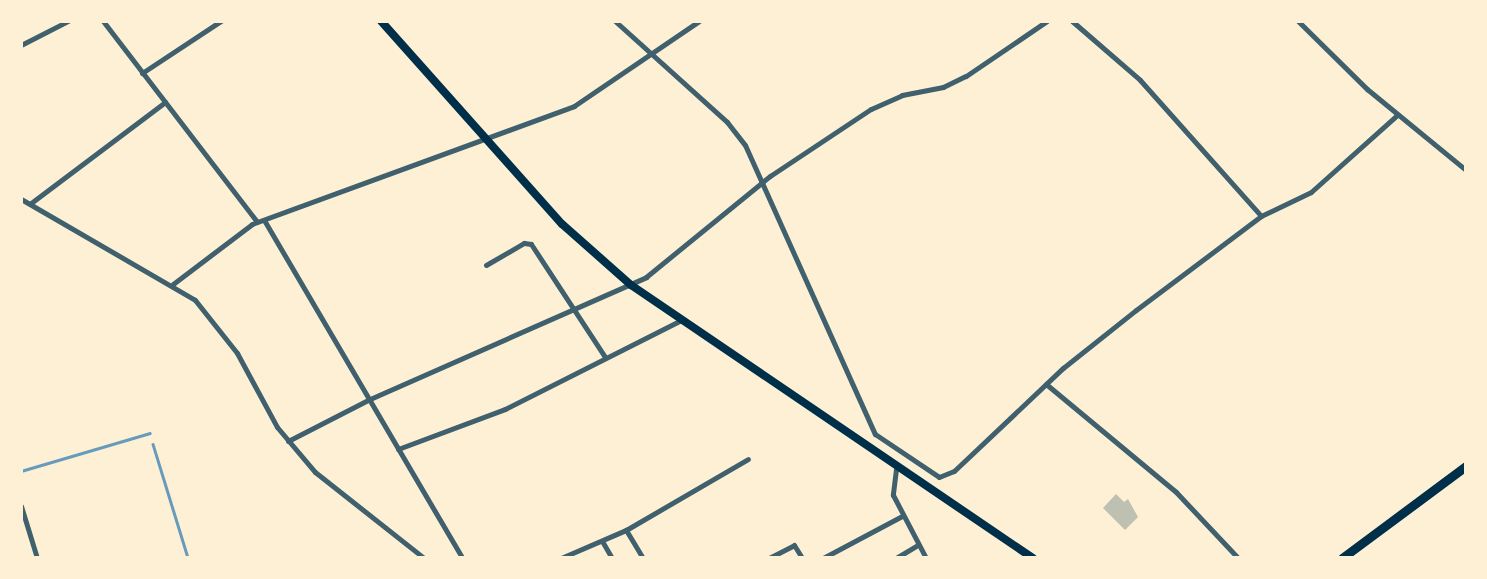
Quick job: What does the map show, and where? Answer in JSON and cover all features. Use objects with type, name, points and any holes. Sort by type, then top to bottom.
[{"type":"highway","points":[[1342,558],[1466,466]]},
{"type":"main road","points":[[381,21],[562,224],[631,285],[896,469],[1033,558]]},
{"type":"street","points":[[21,45],[68,21]]},
{"type":"street","points":[[103,21],[260,221],[370,400],[462,558]]},
{"type":"street","points":[[142,73],[221,21]]},
{"type":"street","points":[[615,21],[727,121],[746,145],[880,440],[880,458]]},
{"type":"street","points":[[173,284],[227,240],[260,221],[574,106],[699,21]]},
{"type":"street","points":[[288,441],[370,400],[631,285],[667,262],[762,184],[872,109],[902,95],[943,87],[966,76],[1047,21]]},
{"type":"street","points":[[1072,21],[1140,80],[1261,216]]},
{"type":"street","points":[[1298,21],[1397,115],[1466,170]]},
{"type":"street","points":[[31,203],[165,102]]},
{"type":"street","points":[[880,440],[931,473],[945,477],[1046,384],[1261,216],[1311,192],[1397,115]]},
{"type":"street","points":[[21,199],[173,284],[195,300],[237,353],[288,441],[316,472],[424,558]]},
{"type":"street","points":[[486,265],[524,243],[531,244],[605,357]]},
{"type":"street","points":[[398,449],[505,409],[681,320]]},
{"type":"street","points":[[1046,384],[1176,492],[1238,558]]},
{"type":"street","points":[[561,558],[626,530],[748,458]]},
{"type":"street","points":[[896,469],[893,495],[926,558]]},
{"type":"street","points":[[21,506],[37,558]]},
{"type":"street","points":[[823,558],[902,516]]},
{"type":"street","points":[[626,530],[643,558]]},
{"type":"street","points":[[601,541],[612,558]]},
{"type":"street","points":[[769,558],[794,545],[802,558]]},
{"type":"street","points":[[896,558],[918,545]]},
{"type":"building","points":[[1116,494],[1124,502],[1128,499],[1138,517],[1125,530],[1103,508]]},
{"type":"waterway","points":[[21,471],[150,433]]},
{"type":"waterway","points":[[153,444],[188,558]]}]
